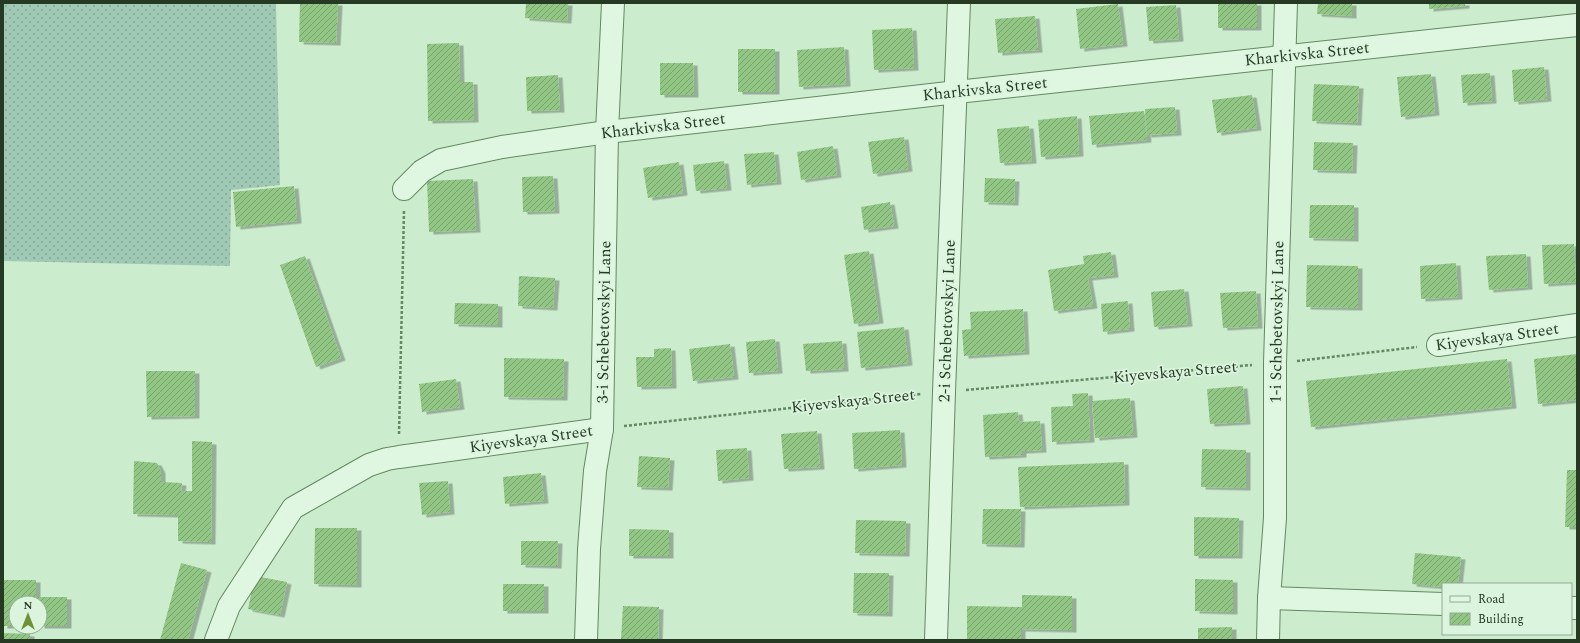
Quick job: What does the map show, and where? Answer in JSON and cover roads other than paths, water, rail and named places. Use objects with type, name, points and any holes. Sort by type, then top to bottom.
[{"type":"street","name":"3-i Schebetovskyi Lane","points":[[586,640],[589,549],[593,494],[602,429],[607,132],[613,3]]},
{"type":"street","name":"2-i Schebetovskyi Lane","points":[[936,640],[944,392],[957,92],[959,3]]},
{"type":"street","name":"1-i Schebetovskyi Lane","points":[[1268,640],[1269,598],[1275,518],[1275,363],[1286,3]]},
{"type":"street","name":"Kharkivska Street","points":[[404,189],[422,171],[441,160],[502,147],[607,132],[957,92],[1577,25]]},
{"type":"street","name":"Kiyevskaya Street","points":[[1438,345],[1577,326]]},
{"type":"street","name":"Kiyevskaya Street","points":[[216,640],[229,606],[293,508],[369,465],[399,457],[602,429]]},
{"type":"street","points":[[1269,598],[1442,604]]}]
